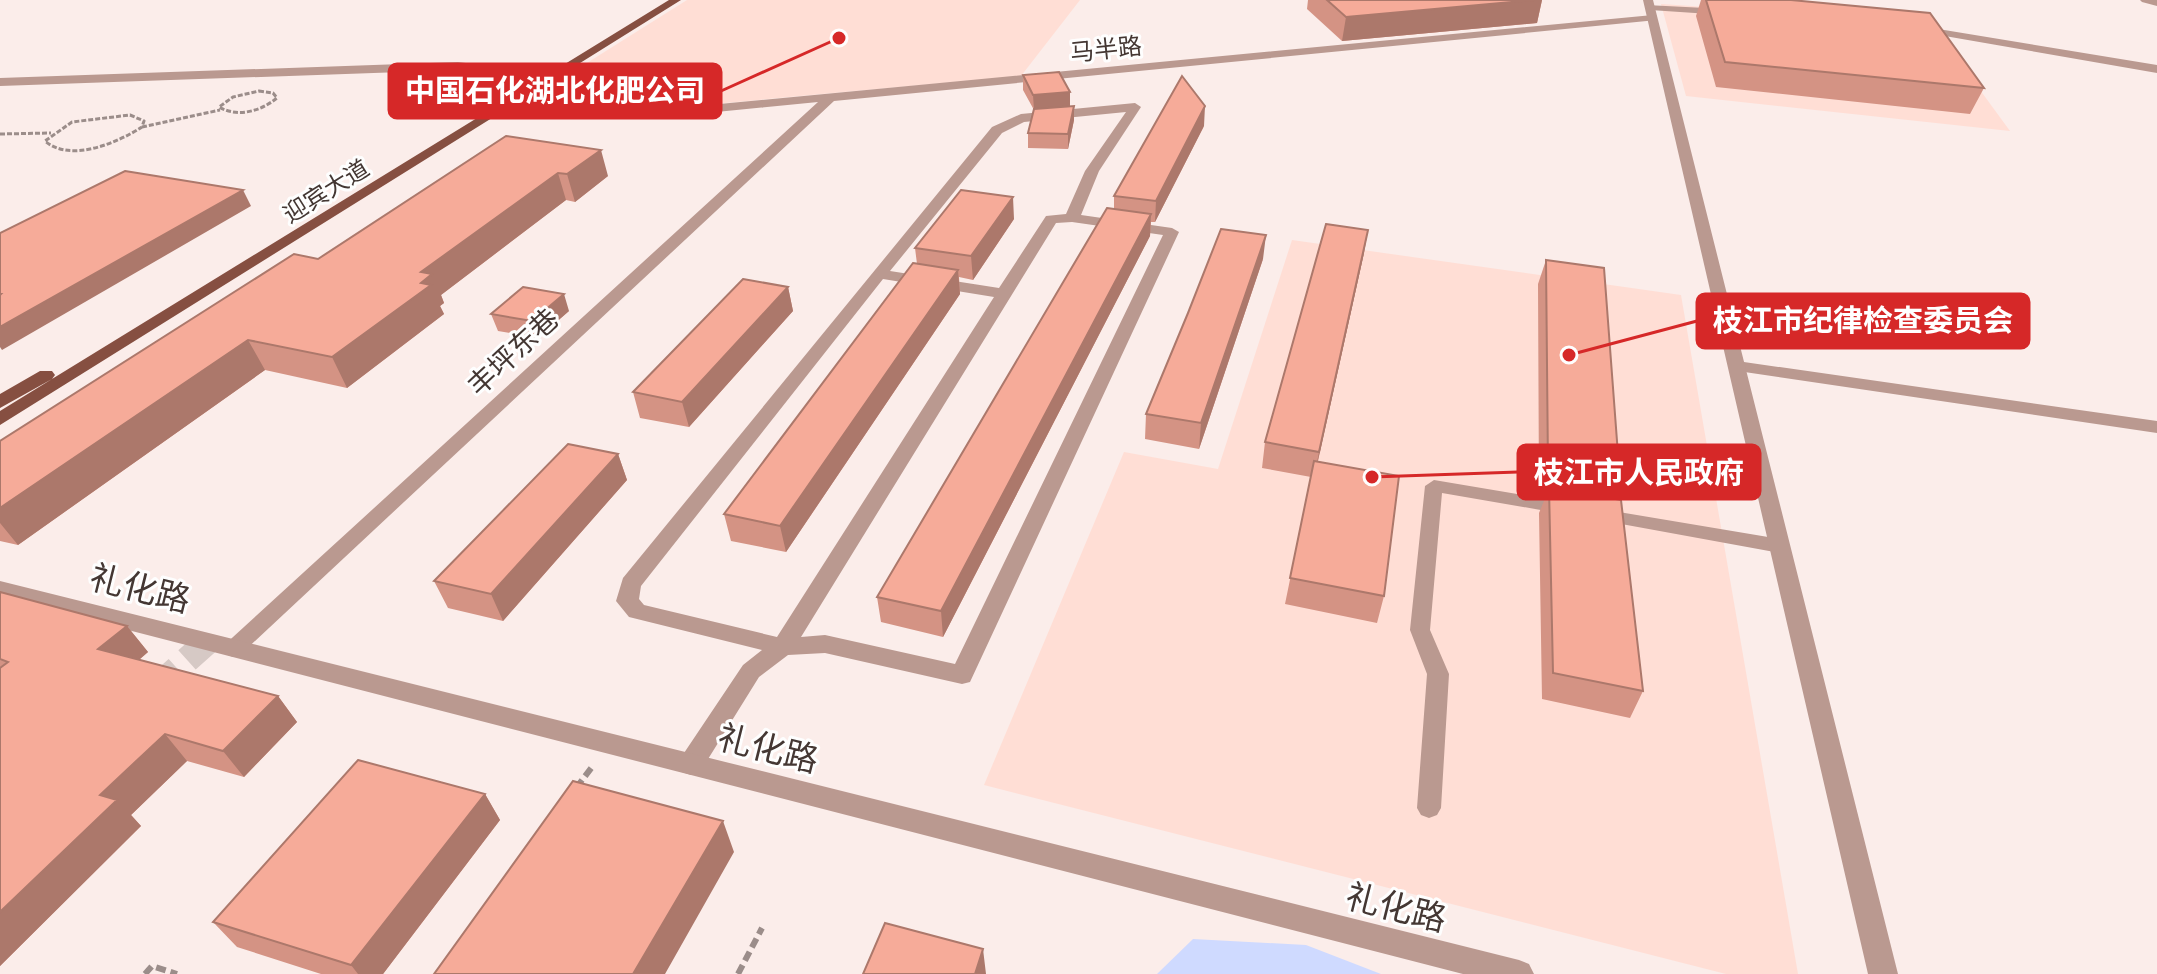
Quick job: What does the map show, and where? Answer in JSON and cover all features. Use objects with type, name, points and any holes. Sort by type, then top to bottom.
[{"type":"main road","name":"迎宾大道","points":[[0,402],[661,0]]},
{"type":"main road","name":"迎宾大道","points":[[0,419],[676,0]]},
{"type":"street","points":[[1651,8],[1883,974]]},
{"type":"street","name":"马半路","points":[[517,99],[646,115],[830,98],[1651,8],[1745,13]]},
{"type":"street","points":[[1901,26],[2157,69]]},
{"type":"street","points":[[0,82],[458,66],[535,76]]},
{"type":"street","name":"丰坪东巷","points":[[233,648],[830,98]]},
{"type":"street","points":[[691,764],[751,671],[783,647],[1051,219],[1072,218],[1172,232],[962,675],[825,644],[783,647],[637,611],[627,601],[629,592],[631,584],[997,130],[1021,118],[1135,107],[1092,171],[1072,218]]},
{"type":"street","points":[[879,274],[1004,294]]},
{"type":"street","points":[[1737,366],[2157,427]]},
{"type":"street","name":"礼化路","points":[[0,589],[1519,974]]},
{"type":"lane","points":[[2145,0],[2157,3]]},
{"type":"lane","points":[[1429,808],[1438,674],[1420,630],[1434,486],[1780,546]]},
{"type":"path","points":[[52,133],[45,141],[46,145],[79,149],[110,143],[142,127],[220,110],[253,110],[277,98],[267,92],[241,94],[221,103],[220,110]]},
{"type":"path","points":[[0,134],[52,133],[84,119],[117,114],[139,117],[144,121],[142,127]]},
{"type":"path","points":[[571,795],[609,743]]},
{"type":"path","points":[[738,974],[762,928]]},
{"type":"path","points":[[145,974],[152,966],[177,974]]},
{"type":"shaded area","points":[[687,0],[1080,0],[1021,76],[648,110],[536,95]]},
{"type":"shaded area","points":[[1661,4],[1877,18],[1934,27],[2010,131],[1686,96]]},
{"type":"shaded area","points":[[1292,240],[1681,295],[1798,974],[1726,974],[984,785],[1124,452],[1218,469]]},
{"type":"shaded area","points":[[1193,939],[1306,945],[1381,974],[1157,974]]},
{"type":"building","points":[[1327,0],[1534,0],[1346,17]]},
{"type":"building","points":[[1706,0],[1791,0],[1930,13],[1984,88],[1725,62]]},
{"type":"building","points":[[1059,72],[1070,92],[1033,95],[1023,75]]},
{"type":"building","points":[[1182,76],[1205,106],[1156,201],[1114,196]]},
{"type":"building","points":[[1074,106],[1068,134],[1028,133],[1034,109]]},
{"type":"building","points":[[506,136],[601,150],[567,174],[558,173],[421,272],[432,274],[421,283],[431,285],[332,357],[248,340],[0,508],[0,441],[294,254],[318,259]]},
{"type":"building","points":[[125,171],[243,190],[0,327],[0,233]]},
{"type":"building","points":[[961,190],[1013,197],[971,256],[915,248]]},
{"type":"building","points":[[1107,208],[1151,214],[941,611],[877,597]]},
{"type":"building","points":[[1326,224],[1368,230],[1319,452],[1265,442]]},
{"type":"building","points":[[1221,229],[1266,235],[1201,423],[1146,414],[1188,313]]},
{"type":"building","points":[[1546,260],[1604,268],[1620,481],[1548,469]]},
{"type":"building","points":[[913,263],[958,270],[780,526],[724,514]]},
{"type":"building","points":[[743,279],[788,287],[682,402],[633,392]]},
{"type":"building","points":[[523,287],[564,294],[532,321],[491,314]]},
{"type":"building","points":[[568,444],[618,454],[491,594],[434,581]]},
{"type":"building","points":[[1314,461],[1399,476],[1384,596],[1290,578]]},
{"type":"building","points":[[1549,487],[1621,500],[1643,691],[1553,673]]},
{"type":"building","points":[[0,592],[127,626],[98,649],[278,696],[223,751],[165,734],[100,795],[117,800],[0,912],[0,668],[8,662],[0,659]]},
{"type":"building","points":[[358,760],[485,794],[351,965],[213,922]]},
{"type":"building","points":[[573,781],[723,821],[633,974],[434,974]]},
{"type":"building","points":[[885,923],[983,949],[975,974],[863,974]]},
{"type":"tunnel","points":[[158,686],[207,642]]},
{"type":"place","name":"中国石化湖北化肥公司","points":[[839,38]]},
{"type":"place","name":"枝江市纪律检查委员会","points":[[1569,355]]},
{"type":"place","name":"枝江市人民政府","points":[[1372,477]]}]
